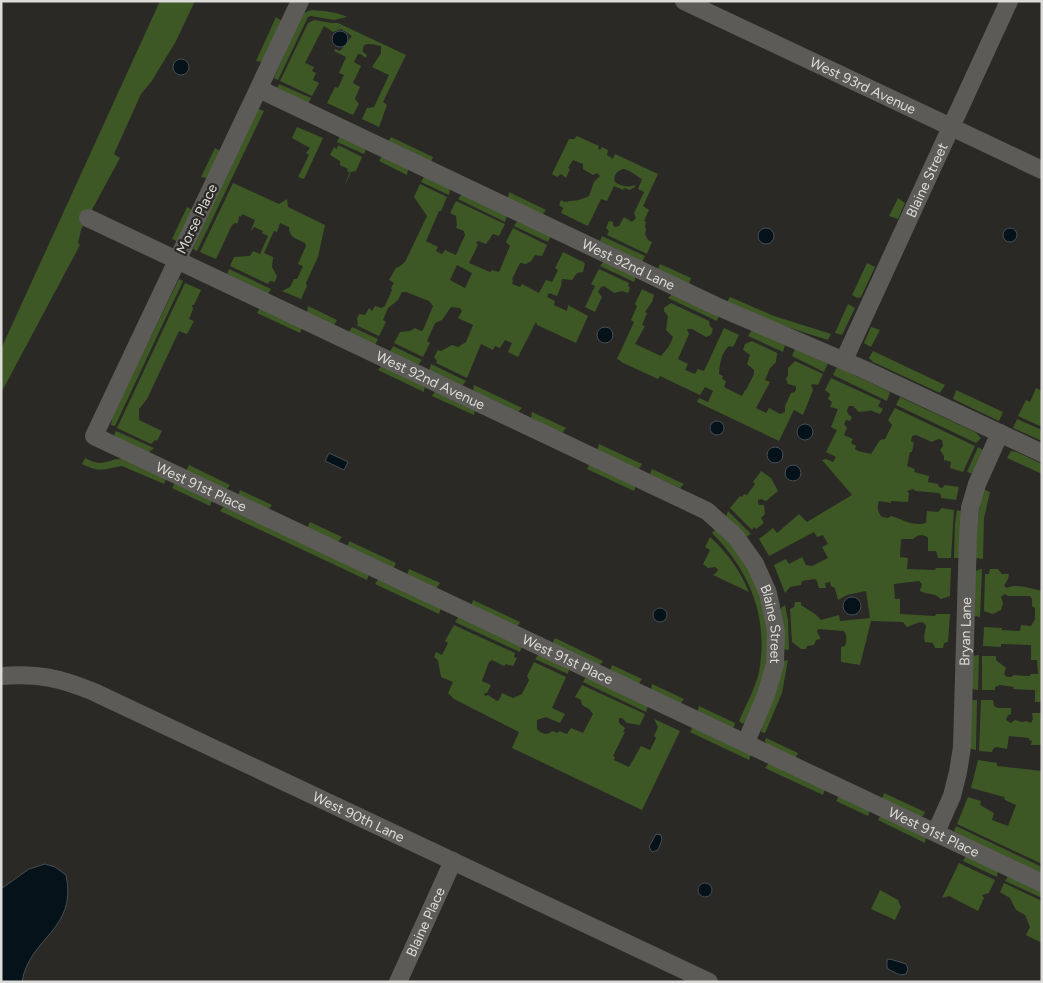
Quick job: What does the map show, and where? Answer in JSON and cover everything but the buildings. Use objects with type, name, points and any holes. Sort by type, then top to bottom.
[{"type":"street","name":"Morse Place","points":[[94,436],[300,1]]},
{"type":"street","name":"West 93rd Avenue","points":[[684,1],[1042,170]]},
{"type":"street","name":"Blaine Street","points":[[844,360],[1009,1]]},
{"type":"street","name":"West 92nd Lane","points":[[259,90],[716,306],[844,360],[1042,453]]},
{"type":"street","name":"West 92nd Avenue","points":[[88,218],[707,511],[736,536],[755,564]]},
{"type":"street","name":"Bryan Lane","points":[[936,832],[952,796],[962,747],[970,508],[978,483],[1000,433]]},
{"type":"street","name":"West 91st Place","points":[[94,436],[1042,883]]},
{"type":"street","name":"Blaine Street","points":[[746,742],[766,695],[775,664],[776,631],[771,603],[755,564]]},
{"type":"street","name":"West 90th Lane","points":[[1,676],[25,674],[58,679],[94,692],[709,982]]},
{"type":"street","name":"Blaine Place","points":[[398,982],[453,861]]},
{"type":"green space","points":[[160,1],[195,1],[175,43],[151,82],[141,94],[114,154],[120,158],[81,230],[78,243],[80,245],[1,393],[1,349]]},
{"type":"green space","points":[[312,10],[335,13],[347,17],[334,20],[308,17],[278,80],[274,78],[303,13]]},
{"type":"green space","points":[[276,17],[282,21],[262,62],[256,61]]},
{"type":"green space","points":[[314,20],[338,23],[406,55],[383,102],[387,105],[379,127],[362,119],[367,108],[374,107],[389,75],[372,67],[381,53],[381,46],[372,44],[364,46],[363,52],[367,55],[366,58],[358,54],[354,62],[361,66],[353,83],[360,87],[355,99],[359,104],[353,115],[327,103],[335,87],[338,88],[344,75],[339,73],[346,57],[334,51],[335,49],[340,51],[352,36],[341,29],[333,32],[324,26],[305,63],[314,67],[312,71],[316,73],[313,80],[319,83],[312,96],[280,81],[308,23]]},
{"type":"green space","points":[[279,84],[311,98],[308,104],[281,91],[277,88]]},
{"type":"green space","points":[[259,109],[264,111],[197,251],[193,249],[194,246]]},
{"type":"green space","points":[[297,127],[323,138],[304,179],[298,177],[309,155],[306,153],[310,148],[292,138]]},
{"type":"green space","points":[[340,136],[366,149],[364,154],[337,142]]},
{"type":"green space","points":[[577,136],[599,146],[598,149],[600,150],[602,147],[608,150],[607,155],[613,159],[615,154],[658,174],[643,206],[649,210],[644,221],[646,222],[645,234],[648,240],[652,242],[647,254],[607,235],[609,231],[606,228],[609,221],[613,222],[615,227],[619,226],[624,217],[632,222],[636,218],[634,213],[644,192],[638,189],[642,179],[628,171],[623,169],[617,172],[615,182],[625,186],[635,185],[635,187],[630,190],[624,188],[623,190],[614,186],[607,201],[601,199],[588,226],[561,213],[563,208],[559,205],[561,200],[565,202],[580,200],[589,196],[594,182],[600,176],[597,173],[593,175],[583,169],[583,164],[573,160],[568,168],[570,169],[566,178],[561,174],[557,177],[552,174],[569,139],[574,139]]},
{"type":"green space","points":[[391,137],[433,157],[431,162],[388,142]]},
{"type":"green space","points":[[338,145],[362,157],[356,171],[351,172],[344,187],[351,169],[349,172],[347,171],[348,169],[340,165],[340,161],[330,155],[334,147],[337,149]]},
{"type":"green space","points":[[215,148],[220,151],[208,178],[201,177]]},
{"type":"green space","points":[[382,156],[408,169],[407,175],[379,161]]},
{"type":"green space","points":[[424,177],[450,188],[449,195],[421,182]]},
{"type":"green space","points":[[233,183],[279,204],[287,199],[288,207],[325,225],[318,257],[301,299],[282,291],[290,287],[294,279],[297,279],[303,266],[298,264],[306,246],[305,243],[291,235],[289,227],[280,223],[277,232],[274,231],[264,253],[273,257],[272,267],[277,276],[275,282],[270,281],[268,284],[230,266],[234,257],[250,256],[253,251],[260,254],[268,236],[262,233],[263,231],[254,227],[251,230],[255,220],[242,214],[241,217],[239,216],[238,223],[232,225],[216,259],[200,252]]},
{"type":"green space","points":[[420,184],[447,197],[426,241],[438,247],[436,251],[442,254],[445,250],[456,255],[465,235],[464,231],[456,228],[456,216],[450,213],[456,201],[505,224],[499,236],[493,234],[486,244],[478,241],[476,243],[478,245],[469,263],[490,272],[492,270],[499,272],[510,246],[506,242],[513,228],[547,245],[542,256],[535,255],[526,264],[520,263],[512,279],[512,284],[520,287],[522,284],[539,293],[546,280],[552,282],[558,270],[555,268],[563,252],[585,263],[583,272],[577,273],[572,280],[562,279],[557,296],[549,293],[547,297],[555,301],[554,305],[567,311],[568,305],[588,316],[576,343],[537,325],[536,322],[518,357],[508,352],[512,343],[505,340],[500,348],[495,346],[493,350],[481,344],[467,378],[436,363],[437,361],[434,357],[438,350],[441,351],[452,345],[458,347],[466,342],[473,325],[458,318],[462,311],[460,308],[451,307],[442,320],[435,323],[427,341],[430,343],[423,357],[394,343],[400,332],[410,331],[415,328],[423,330],[433,306],[429,301],[402,292],[398,300],[388,308],[383,320],[386,322],[379,336],[356,325],[358,324],[359,314],[365,315],[369,308],[372,311],[375,306],[381,308],[385,306],[394,283],[389,280],[396,268],[405,262],[427,216],[414,197]],"holes":[[[457,265],[472,273],[465,288],[450,280]]]},
{"type":"green space","points":[[509,192],[546,210],[542,215],[508,199]]},
{"type":"green space","points":[[462,194],[507,216],[505,222],[458,199]]},
{"type":"green space","points":[[898,198],[905,203],[898,219],[889,216]]},
{"type":"green space","points":[[187,207],[192,210],[177,241],[172,239]]},
{"type":"green space","points":[[518,220],[551,236],[548,242],[514,226]]},
{"type":"green space","points":[[602,236],[645,256],[642,262],[600,241]]},
{"type":"green space","points":[[604,261],[636,276],[634,282],[600,266]]},
{"type":"green space","points":[[867,263],[875,267],[861,297],[858,298],[852,295]]},
{"type":"green space","points":[[660,264],[691,278],[689,284],[658,269]]},
{"type":"green space","points":[[229,269],[271,289],[268,294],[227,275]]},
{"type":"green space","points":[[599,269],[629,283],[628,286],[630,288],[628,293],[622,291],[614,293],[604,286],[601,287],[598,292],[602,297],[595,312],[585,307],[595,286],[591,284]]},
{"type":"green space","points":[[179,279],[183,281],[115,426],[111,425],[112,417]]},
{"type":"green space","points":[[185,283],[201,290],[194,305],[192,305],[193,309],[189,319],[194,321],[187,334],[179,331],[147,399],[139,409],[139,420],[162,431],[157,441],[155,440],[151,444],[117,428]]},
{"type":"green space","points":[[642,289],[654,295],[652,302],[645,312],[647,313],[642,325],[645,326],[635,344],[661,356],[673,337],[666,330],[668,316],[664,311],[664,308],[671,303],[709,321],[713,329],[711,335],[706,337],[692,329],[687,329],[689,334],[678,359],[688,364],[685,370],[695,374],[698,369],[704,371],[724,328],[739,335],[733,347],[729,346],[724,352],[720,362],[719,374],[726,381],[724,387],[742,396],[754,374],[754,370],[747,364],[750,355],[743,350],[745,344],[752,341],[777,353],[776,362],[770,368],[765,380],[770,382],[756,408],[766,413],[769,408],[780,414],[785,412],[785,406],[791,393],[795,392],[796,389],[796,386],[788,384],[786,379],[788,368],[795,361],[823,374],[818,385],[811,385],[813,390],[803,415],[794,410],[779,441],[697,402],[699,398],[708,402],[713,391],[705,387],[700,395],[660,376],[658,379],[617,359],[634,322],[631,320],[637,306],[635,304]]},
{"type":"green space","points":[[673,293],[719,315],[717,321],[668,298]]},
{"type":"green space","points":[[730,297],[774,316],[831,334],[828,340],[771,322],[727,302]]},
{"type":"green space","points":[[848,304],[855,308],[842,335],[835,333]]},
{"type":"green space","points":[[308,306],[337,320],[334,325],[307,312]]},
{"type":"green space","points":[[260,308],[302,328],[300,333],[257,313]]},
{"type":"green space","points":[[352,327],[378,339],[375,345],[349,332]]},
{"type":"green space","points":[[871,327],[880,330],[871,347],[864,343]]},
{"type":"green space","points":[[752,330],[785,345],[783,352],[748,336]]},
{"type":"green space","points":[[393,346],[422,360],[418,365],[390,352]]},
{"type":"green space","points":[[795,349],[828,363],[824,372],[792,356]]},
{"type":"green space","points":[[873,351],[945,385],[940,393],[873,362],[869,358]]},
{"type":"green space","points":[[431,364],[466,381],[462,386],[429,371]]},
{"type":"green space","points":[[382,365],[425,385],[424,392],[378,370]]},
{"type":"green space","points":[[837,367],[890,392],[887,401],[833,375]]},
{"type":"green space","points":[[831,378],[881,401],[878,406],[883,409],[880,414],[870,410],[859,412],[853,406],[849,406],[847,410],[848,414],[852,417],[850,421],[846,420],[844,424],[847,428],[844,435],[853,439],[851,443],[856,446],[855,449],[858,451],[871,454],[880,440],[885,439],[892,425],[888,420],[895,408],[975,446],[963,472],[950,468],[951,462],[944,460],[940,450],[943,446],[942,440],[938,439],[932,442],[916,435],[912,436],[911,441],[914,443],[907,466],[915,469],[914,472],[929,476],[928,482],[938,484],[939,487],[942,488],[945,485],[959,487],[956,500],[941,498],[939,493],[916,491],[913,489],[907,491],[909,493],[908,502],[891,501],[891,503],[879,501],[878,505],[878,511],[882,517],[888,518],[891,516],[917,524],[926,523],[927,511],[938,512],[942,508],[954,510],[951,558],[938,558],[936,551],[928,551],[928,538],[922,535],[913,539],[901,539],[900,555],[900,557],[908,558],[907,569],[935,570],[936,568],[951,568],[950,596],[941,599],[935,595],[920,591],[922,584],[919,581],[894,584],[895,599],[900,599],[900,614],[935,616],[936,614],[950,614],[948,642],[944,643],[943,648],[935,648],[933,643],[925,642],[926,626],[920,622],[907,627],[903,622],[871,621],[860,665],[841,662],[841,647],[845,646],[846,640],[844,631],[818,629],[817,632],[820,639],[816,640],[814,645],[807,646],[806,649],[801,649],[792,642],[790,609],[794,607],[795,602],[801,602],[801,605],[821,620],[839,615],[840,621],[870,618],[866,591],[847,595],[838,600],[835,588],[831,586],[830,582],[825,583],[826,588],[819,588],[815,579],[802,581],[801,585],[790,587],[785,593],[774,565],[786,559],[789,564],[802,557],[806,565],[812,566],[828,558],[822,547],[828,544],[823,535],[817,537],[814,532],[769,556],[759,539],[773,528],[777,533],[799,514],[807,522],[852,495],[822,460],[826,459],[833,462],[836,457],[826,452],[837,430],[831,427],[838,409],[830,407],[832,402],[828,399],[830,394],[825,390]]},
{"type":"green space","points":[[474,385],[522,408],[518,412],[473,391]]},
{"type":"green space","points":[[1036,388],[1042,391],[1042,427],[1018,416],[1026,400],[1030,402]]},
{"type":"green space","points":[[436,390],[475,409],[474,415],[432,396]]},
{"type":"green space","points":[[956,390],[1003,412],[999,421],[953,399]]},
{"type":"green space","points":[[900,397],[975,432],[981,438],[976,443],[896,405]]},
{"type":"green space","points":[[532,412],[566,428],[562,433],[531,419]]},
{"type":"green space","points":[[1017,419],[1042,430],[1042,441],[1013,428]]},
{"type":"green space","points":[[116,431],[154,448],[148,453],[119,439],[114,435]]},
{"type":"green space","points":[[599,444],[642,464],[639,469],[597,450]]},
{"type":"green space","points":[[978,447],[983,450],[973,474],[967,472]]},
{"type":"green space","points":[[1011,451],[1042,464],[1042,474],[1007,458]]},
{"type":"green space","points":[[85,458],[97,463],[123,459],[166,478],[164,484],[122,466],[93,469],[82,464]]},
{"type":"green space","points":[[590,463],[636,485],[634,491],[587,469]]},
{"type":"green space","points":[[189,465],[230,485],[226,490],[186,471]]},
{"type":"green space","points":[[652,469],[684,484],[680,488],[650,474]]},
{"type":"green space","points":[[761,471],[771,478],[778,491],[766,501],[758,500],[759,505],[764,505],[765,514],[761,518],[764,523],[756,529],[754,527],[752,530],[730,508],[740,496],[747,495]]},
{"type":"green space","points":[[175,483],[212,500],[210,506],[172,488]]},
{"type":"green space","points":[[983,489],[990,492],[984,518],[983,559],[976,558],[976,540]]},
{"type":"green space","points":[[240,490],[272,505],[268,510],[238,496]]},
{"type":"green space","points":[[224,506],[369,574],[367,580],[220,511]]},
{"type":"green space","points":[[957,510],[963,512],[960,558],[954,558],[955,523]]},
{"type":"green space","points":[[728,511],[751,534],[746,537],[726,517]]},
{"type":"green space","points":[[310,522],[342,537],[338,542],[307,528]]},
{"type":"green space","points":[[716,529],[732,545],[750,572],[757,587],[766,620],[768,653],[766,669],[758,695],[743,724],[739,721],[753,691],[759,672],[761,633],[759,614],[754,596],[737,563],[712,533]]},
{"type":"green space","points":[[710,537],[733,563],[749,592],[713,575],[718,569],[715,567],[708,568],[703,564],[710,550],[705,547]]},
{"type":"green space","points":[[349,541],[396,563],[393,569],[347,548]]},
{"type":"green space","points":[[409,569],[440,583],[436,589],[407,575]]},
{"type":"green space","points":[[982,569],[980,617],[974,616],[975,573],[977,570]]},
{"type":"green space","points":[[990,569],[998,569],[1002,574],[1009,574],[1004,586],[1007,588],[1020,586],[1042,591],[1042,745],[1031,745],[1032,741],[1029,738],[1009,736],[1007,749],[996,747],[992,752],[979,751],[981,700],[993,700],[994,706],[998,708],[1011,708],[1011,714],[1008,715],[1006,720],[1011,723],[1015,720],[1031,723],[1033,719],[1032,713],[1041,713],[1041,702],[1035,702],[1035,690],[1013,689],[1014,687],[1000,685],[995,687],[995,690],[982,690],[982,656],[996,656],[996,660],[1006,668],[1004,674],[1007,677],[1038,674],[1037,660],[1031,660],[1031,645],[1001,644],[1001,647],[983,646],[984,627],[1020,631],[1021,625],[1031,626],[1035,619],[1035,608],[1032,606],[1030,596],[1008,596],[1005,594],[1001,597],[1003,603],[1001,610],[993,614],[984,611],[985,574],[989,574]]},
{"type":"green space","points":[[379,578],[441,608],[439,614],[375,584]]},
{"type":"green space","points":[[473,600],[520,622],[517,627],[471,606]]},
{"type":"green space","points":[[785,605],[788,620],[789,650],[783,649],[780,611]]},
{"type":"green space","points":[[459,616],[522,646],[520,652],[455,622]]},
{"type":"green space","points":[[454,625],[515,653],[514,657],[517,658],[513,666],[506,664],[504,666],[492,660],[489,662],[482,681],[491,685],[487,693],[484,693],[485,696],[488,695],[497,701],[502,693],[513,698],[522,694],[529,680],[527,676],[534,662],[566,677],[552,708],[565,714],[560,723],[546,717],[537,720],[537,729],[542,733],[548,734],[552,731],[558,733],[559,731],[567,734],[571,728],[583,733],[593,714],[582,705],[581,700],[575,697],[582,685],[645,714],[640,725],[627,723],[622,718],[619,718],[619,723],[625,728],[623,732],[625,732],[613,756],[615,757],[614,760],[629,767],[641,746],[650,750],[656,738],[654,736],[658,727],[654,719],[680,731],[642,810],[512,748],[519,732],[454,699],[448,693],[453,682],[441,677],[438,660],[434,657],[436,652],[442,655],[448,643],[445,641]]},
{"type":"green space","points":[[555,638],[603,661],[599,666],[552,644]]},
{"type":"green space","points":[[539,654],[569,669],[568,674],[535,659]]},
{"type":"green space","points":[[979,655],[978,690],[972,689],[972,656]]},
{"type":"green space","points":[[788,660],[782,693],[765,733],[761,732],[777,689],[782,661]]},
{"type":"green space","points":[[612,665],[642,679],[638,685],[610,671]]},
{"type":"green space","points":[[586,676],[648,706],[646,712],[583,682]]},
{"type":"green space","points":[[652,684],[684,699],[680,704],[651,690]]},
{"type":"green space","points":[[971,700],[977,700],[976,750],[969,748]]},
{"type":"green space","points":[[699,706],[735,723],[734,727],[729,727],[697,712]]},
{"type":"green space","points":[[693,727],[751,754],[749,760],[690,732]]},
{"type":"green space","points":[[766,738],[798,753],[795,759],[767,744]]},
{"type":"green space","points":[[978,760],[997,763],[997,766],[1042,771],[1042,864],[957,824],[968,797],[981,801],[980,805],[994,813],[992,820],[1008,826],[1016,805],[1005,800],[1004,797],[971,788]]},
{"type":"green space","points":[[769,763],[825,789],[823,795],[765,768]]},
{"type":"green space","points":[[884,793],[925,812],[923,816],[917,816],[882,799]]},
{"type":"green space","points":[[839,796],[870,810],[868,816],[836,801]]},
{"type":"green space","points":[[881,815],[926,836],[925,843],[878,820]]},
{"type":"green space","points":[[956,826],[1042,867],[1042,874],[958,835],[954,831]]},
{"type":"green space","points":[[966,855],[998,871],[997,877],[963,861]]},
{"type":"green space","points":[[959,863],[995,880],[989,893],[982,895],[984,898],[978,911],[949,896],[942,898]]},
{"type":"green space","points":[[1009,875],[1042,891],[1042,898],[1005,881]]},
{"type":"green space","points":[[1004,883],[1042,901],[1042,943],[1026,935],[1030,927],[1025,915],[1016,910],[1010,898],[1000,892]]},
{"type":"green space","points":[[880,890],[898,900],[901,907],[895,920],[871,909]]},
{"type":"shaded area","points":[[340,31],[348,39],[340,47],[332,39]]},
{"type":"shaded area","points":[[181,59],[189,67],[181,75],[173,67]]},
{"type":"shaded area","points":[[766,228],[772,230],[774,236],[772,242],[766,244],[760,242],[758,236],[760,230]]},
{"type":"shaded area","points":[[1007,228],[1013,228],[1017,235],[1013,242],[1007,242],[1003,238],[1003,232]]},
{"type":"shaded area","points":[[605,327],[611,329],[613,335],[611,341],[605,343],[599,341],[597,335],[599,329]]},
{"type":"shaded area","points":[[714,421],[720,421],[724,428],[720,435],[714,435],[710,431],[710,425]]},
{"type":"shaded area","points":[[805,424],[813,432],[805,440],[797,432]]},
{"type":"shaded area","points":[[775,447],[783,455],[775,463],[767,455]]},
{"type":"shaded area","points":[[329,453],[348,462],[344,470],[325,461]]},
{"type":"shaded area","points":[[793,465],[801,473],[793,481],[785,473]]},
{"type":"shaded area","points":[[852,597],[858,600],[861,606],[858,612],[852,615],[846,612],[843,606],[846,600]]},
{"type":"shaded area","points":[[657,608],[663,608],[667,615],[663,622],[657,622],[653,618],[653,612]]},
{"type":"shaded area","points":[[656,834],[661,835],[662,840],[658,850],[652,852],[649,847]]},
{"type":"shaded area","points":[[45,864],[55,867],[66,875],[68,894],[65,909],[59,921],[26,967],[22,982],[1,982],[1,889],[29,869]]},
{"type":"shaded area","points":[[702,883],[708,883],[712,890],[708,897],[702,897],[698,893],[698,887]]},
{"type":"shaded area","points":[[890,959],[906,964],[908,969],[906,974],[900,975],[888,969],[887,960]]}]
